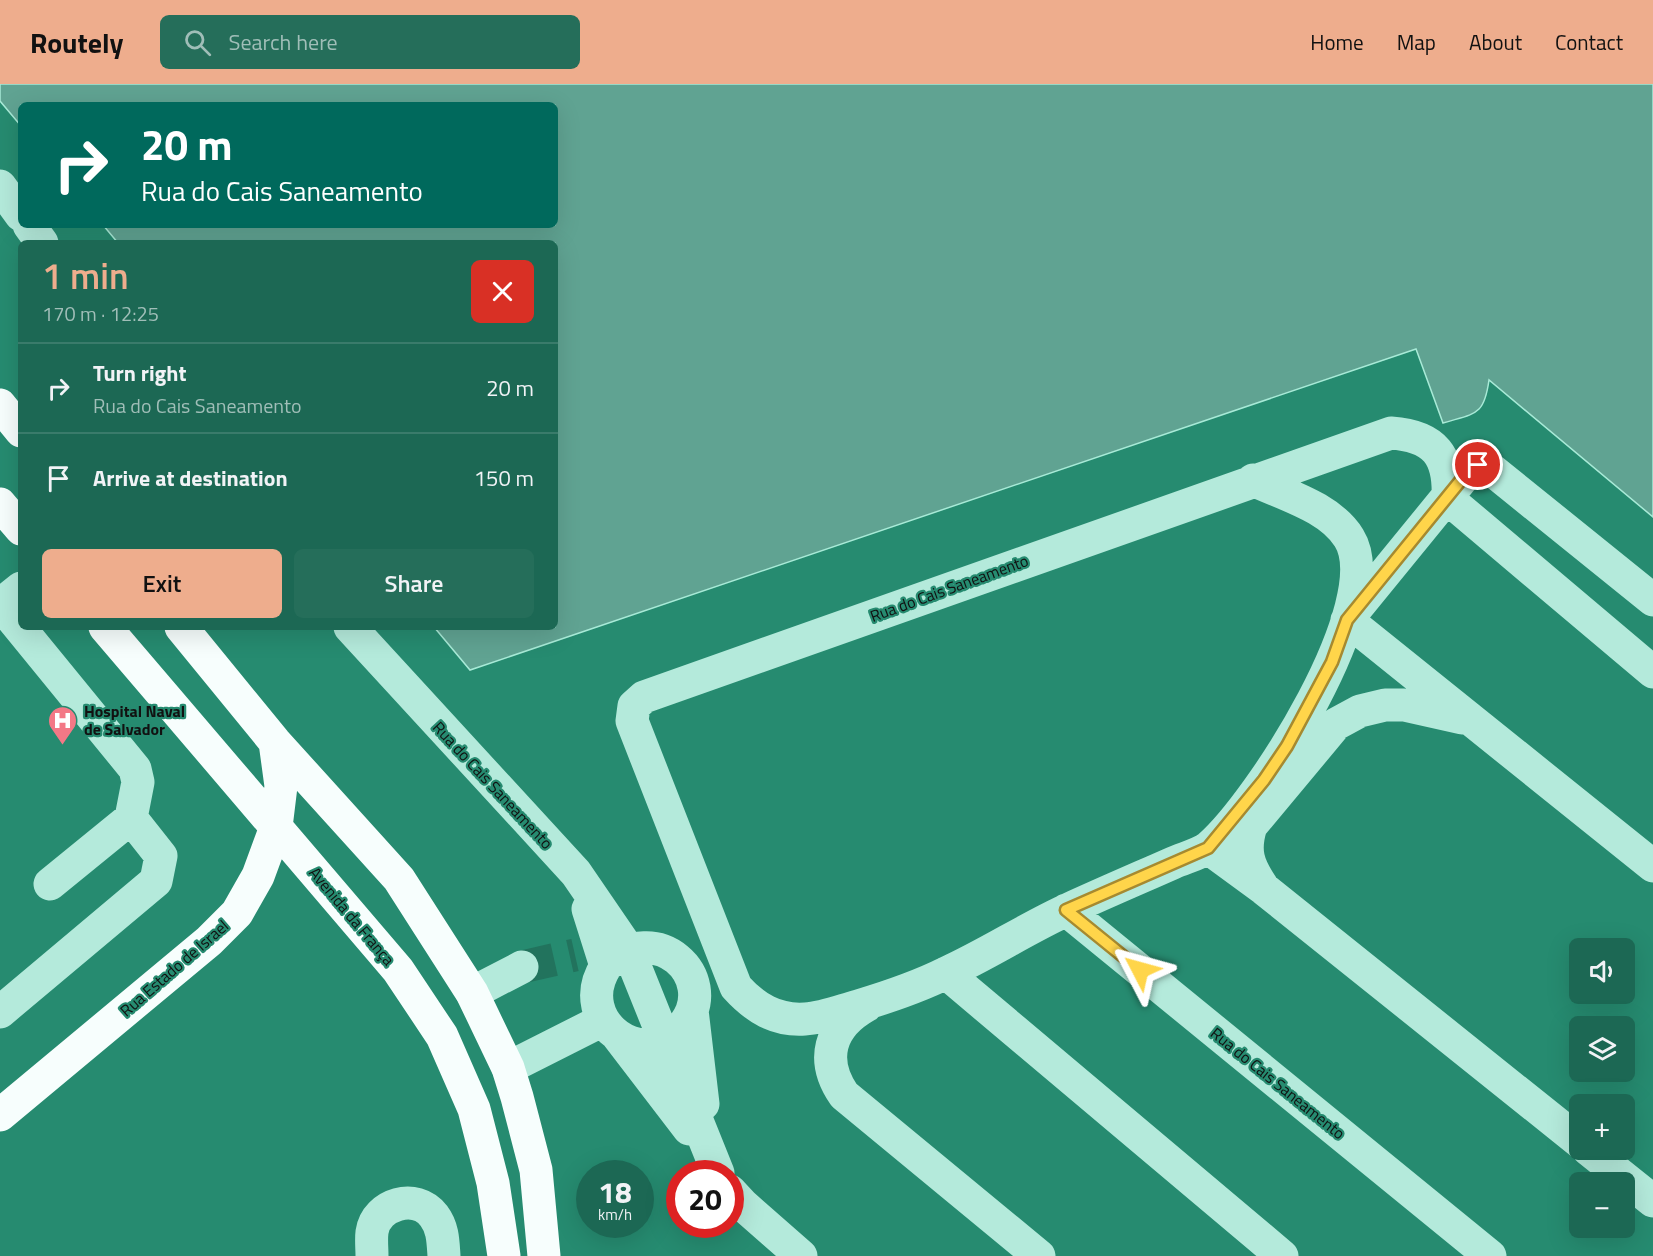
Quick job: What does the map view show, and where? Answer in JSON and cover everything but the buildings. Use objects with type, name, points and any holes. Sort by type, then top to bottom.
[{"type":"main road","points":[[0,405],[18,427]]},
{"type":"main road","points":[[0,504],[18,525]]},
{"type":"main road","name":"Avenida da França","points":[[108,630],[398,970],[442,1036],[474,1109],[493,1183],[504,1256]]},
{"type":"main road","points":[[183,630],[275,742],[399,879],[472,993],[508,1068],[536,1170],[544,1256]]},
{"type":"main road","name":"Rua Estado de Israel","points":[[0,1115],[209,941],[237,913],[258,876],[276,827],[281,786],[275,742]]},
{"type":"lane","points":[[0,186],[18,210]]},
{"type":"lane","name":"Rua do Cais Saneamento","points":[[878,1000],[820,1017],[787,1019],[759,1009],[736,987],[632,721],[634,706],[644,697],[1391,433],[1413,434],[1427,441],[1440,453],[1446,470],[1448,499]]},
{"type":"lane","points":[[1347,620],[1448,499],[1470,469],[1478,465],[1487,466],[1653,600]]},
{"type":"lane","points":[[1039,1256],[844,1095],[830,1069],[830,1051],[843,1023],[878,1000],[946,973],[1066,910],[1208,848],[1264,780],[1287,746],[1332,662],[1347,620],[1358,571],[1356,554],[1349,538],[1322,512],[1253,480]]},
{"type":"lane","points":[[1448,499],[1653,672]]},
{"type":"lane","points":[[18,590],[0,605],[18,627]]},
{"type":"lane","points":[[1347,620],[1653,866]]},
{"type":"lane","points":[[21,630],[135,769],[138,782],[131,818],[50,884]]},
{"type":"lane","name":"Rua do Cais Saneamento","points":[[353,630],[576,873],[603,960],[665,1040],[712,1160]]},
{"type":"lane","points":[[1264,889],[1247,857],[1246,842],[1251,826],[1336,724],[1360,711],[1385,705],[1434,710],[1472,721]]},
{"type":"lane","points":[[0,1012],[156,880],[161,856],[131,818]]},
{"type":"lane","points":[[1208,848],[1264,889],[1569,1133]]},
{"type":"lane","points":[[576,873],[678,959],[692,983],[692,1010],[713,1160]]},
{"type":"lane","name":"Rua do Cais Saneamento","points":[[1066,910],[1490,1256]]},
{"type":"lane","points":[[667,951],[641,946],[603,960],[595,1000],[610,1028],[710,1160]]},
{"type":"lane","points":[[472,993],[522,968]]},
{"type":"lane","points":[[946,973],[1282,1256]]},
{"type":"lane","points":[[610,1028],[628,1042],[640,1045],[665,1040],[686,1023],[692,1010]]},
{"type":"lane","points":[[508,1068],[610,1028]]},
{"type":"lane","points":[[1602,1160],[1653,1201]]},
{"type":"lane","points":[[372,1256],[372,1230],[386,1210],[401,1203],[421,1205],[433,1214],[443,1232],[444,1256]]},
{"type":"lane","points":[[744,1206],[801,1256]]},
{"type":"water","points":[[0,84],[1653,84],[1653,517],[1489,380],[1481,407],[1471,414],[1443,423],[1416,349],[470,670],[437,630],[558,630],[558,240],[116,240],[106,228],[558,228],[558,102],[18,102],[18,122],[0,101]]},
{"type":"tunnel","points":[[522,967],[575,955]]},
{"type":"place","name":"Hospital Naval de Salvador","points":[[63,746]]},
{"type":"route","points":[[1140,970],[1066,910],[1208,848],[1264,780],[1287,746],[1332,662],[1347,620],[1448,499],[1470,469],[1478,465]]}]
